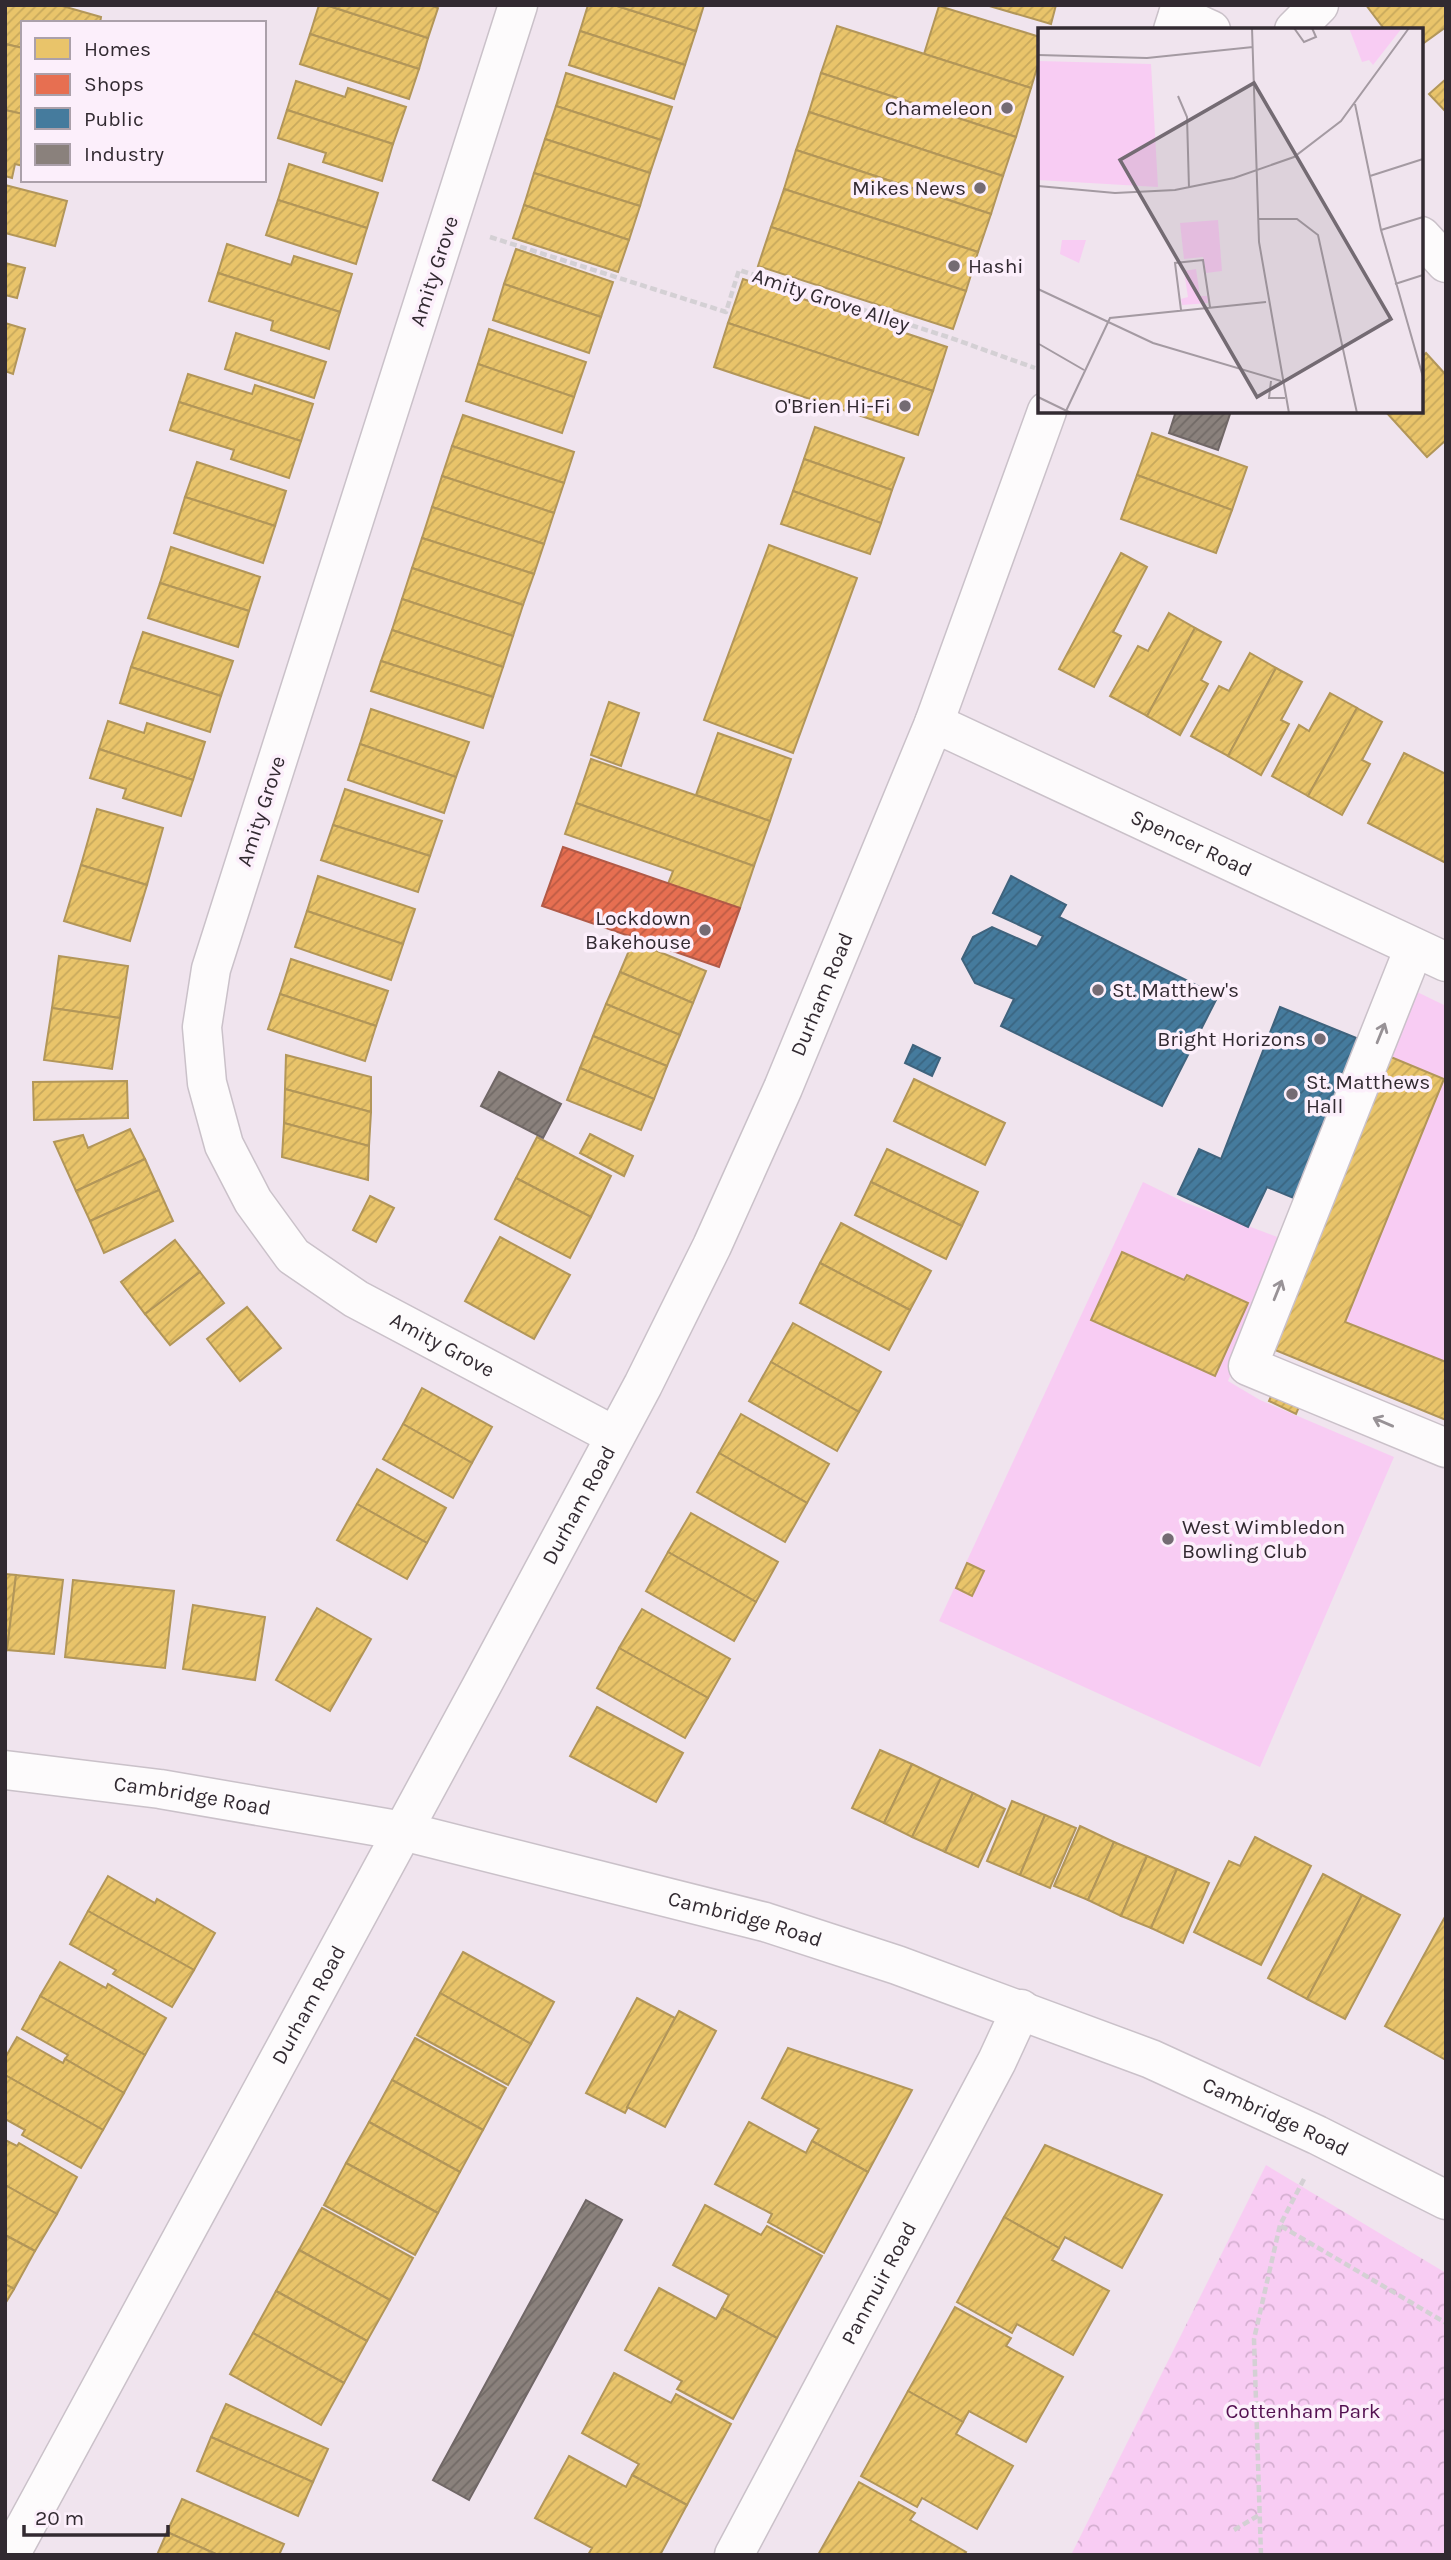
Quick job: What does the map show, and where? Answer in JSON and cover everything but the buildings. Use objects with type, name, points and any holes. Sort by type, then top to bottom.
[{"type":"street","name":"Amity Grove","points":[[519,5],[211,969],[202,1027],[207,1083],[224,1145],[253,1200],[293,1256],[356,1299],[615,1436]]},
{"type":"street","points":[[1296,28],[1319,5]]},
{"type":"street","points":[[1423,238],[1446,263]]},
{"type":"street","name":"Durham Road","points":[[10,2555],[615,1436],[712,1246],[783,1088],[934,723],[1046,413]]},
{"type":"street","name":"Spencer Road","points":[[934,723],[1430,955]]},
{"type":"street","points":[[1430,955],[1248,1366],[1446,1448]]},
{"type":"street","name":"Cambridge Road","points":[[5,1770],[160,1789],[403,1831],[765,1922],[1021,2009],[1151,2059],[1317,2135],[1446,2200]]},
{"type":"street","name":"Panmuir Road","points":[[734,2555],[997,2061],[1021,2009]]},
{"type":"path","name":"Amity Grove Alley","points":[[449,224],[726,312],[739,270],[1038,369]]},
{"type":"path","points":[[1261,2555],[1254,2339],[1280,2225],[1302,2187],[1317,2135]]},
{"type":"path","points":[[1280,2225],[1446,2323]]},
{"type":"path","points":[[1234,2530],[1259,2515]]},
{"type":"green space","points":[[1413,990],[1446,1006],[1446,1362],[1345,1322],[1444,1079],[1386,1055]]},
{"type":"green space","name":"West Wimbledon Bowling Club","points":[[1143,1182],[1184,1202],[1285,1240],[1228,1381],[1260,1400],[1394,1457],[1260,1767],[939,1621]]},
{"type":"green space","name":"Cottenham Park","points":[[1266,2165],[1446,2273],[1446,2555],[1071,2555]]},
{"type":"place","name":"Chameleon","points":[[1007,108]]},
{"type":"place","name":"Mikes News","points":[[980,188]]},
{"type":"place","name":"Hashi","points":[[954,266]]},
{"type":"place","name":"O'Brien Hi-Fi","points":[[905,406]]},
{"type":"place","name":"Lockdown Bakehouse","points":[[705,930]]},
{"type":"place","name":"St. Matthew's","points":[[1098,990]]},
{"type":"place","name":"Bright Horizons","points":[[1320,1039]]},
{"type":"place","name":"St. Matthews Hall","points":[[1292,1094]]},
{"type":"place","name":"West Wimbledon Bowling Club","points":[[1168,1539]]}]
